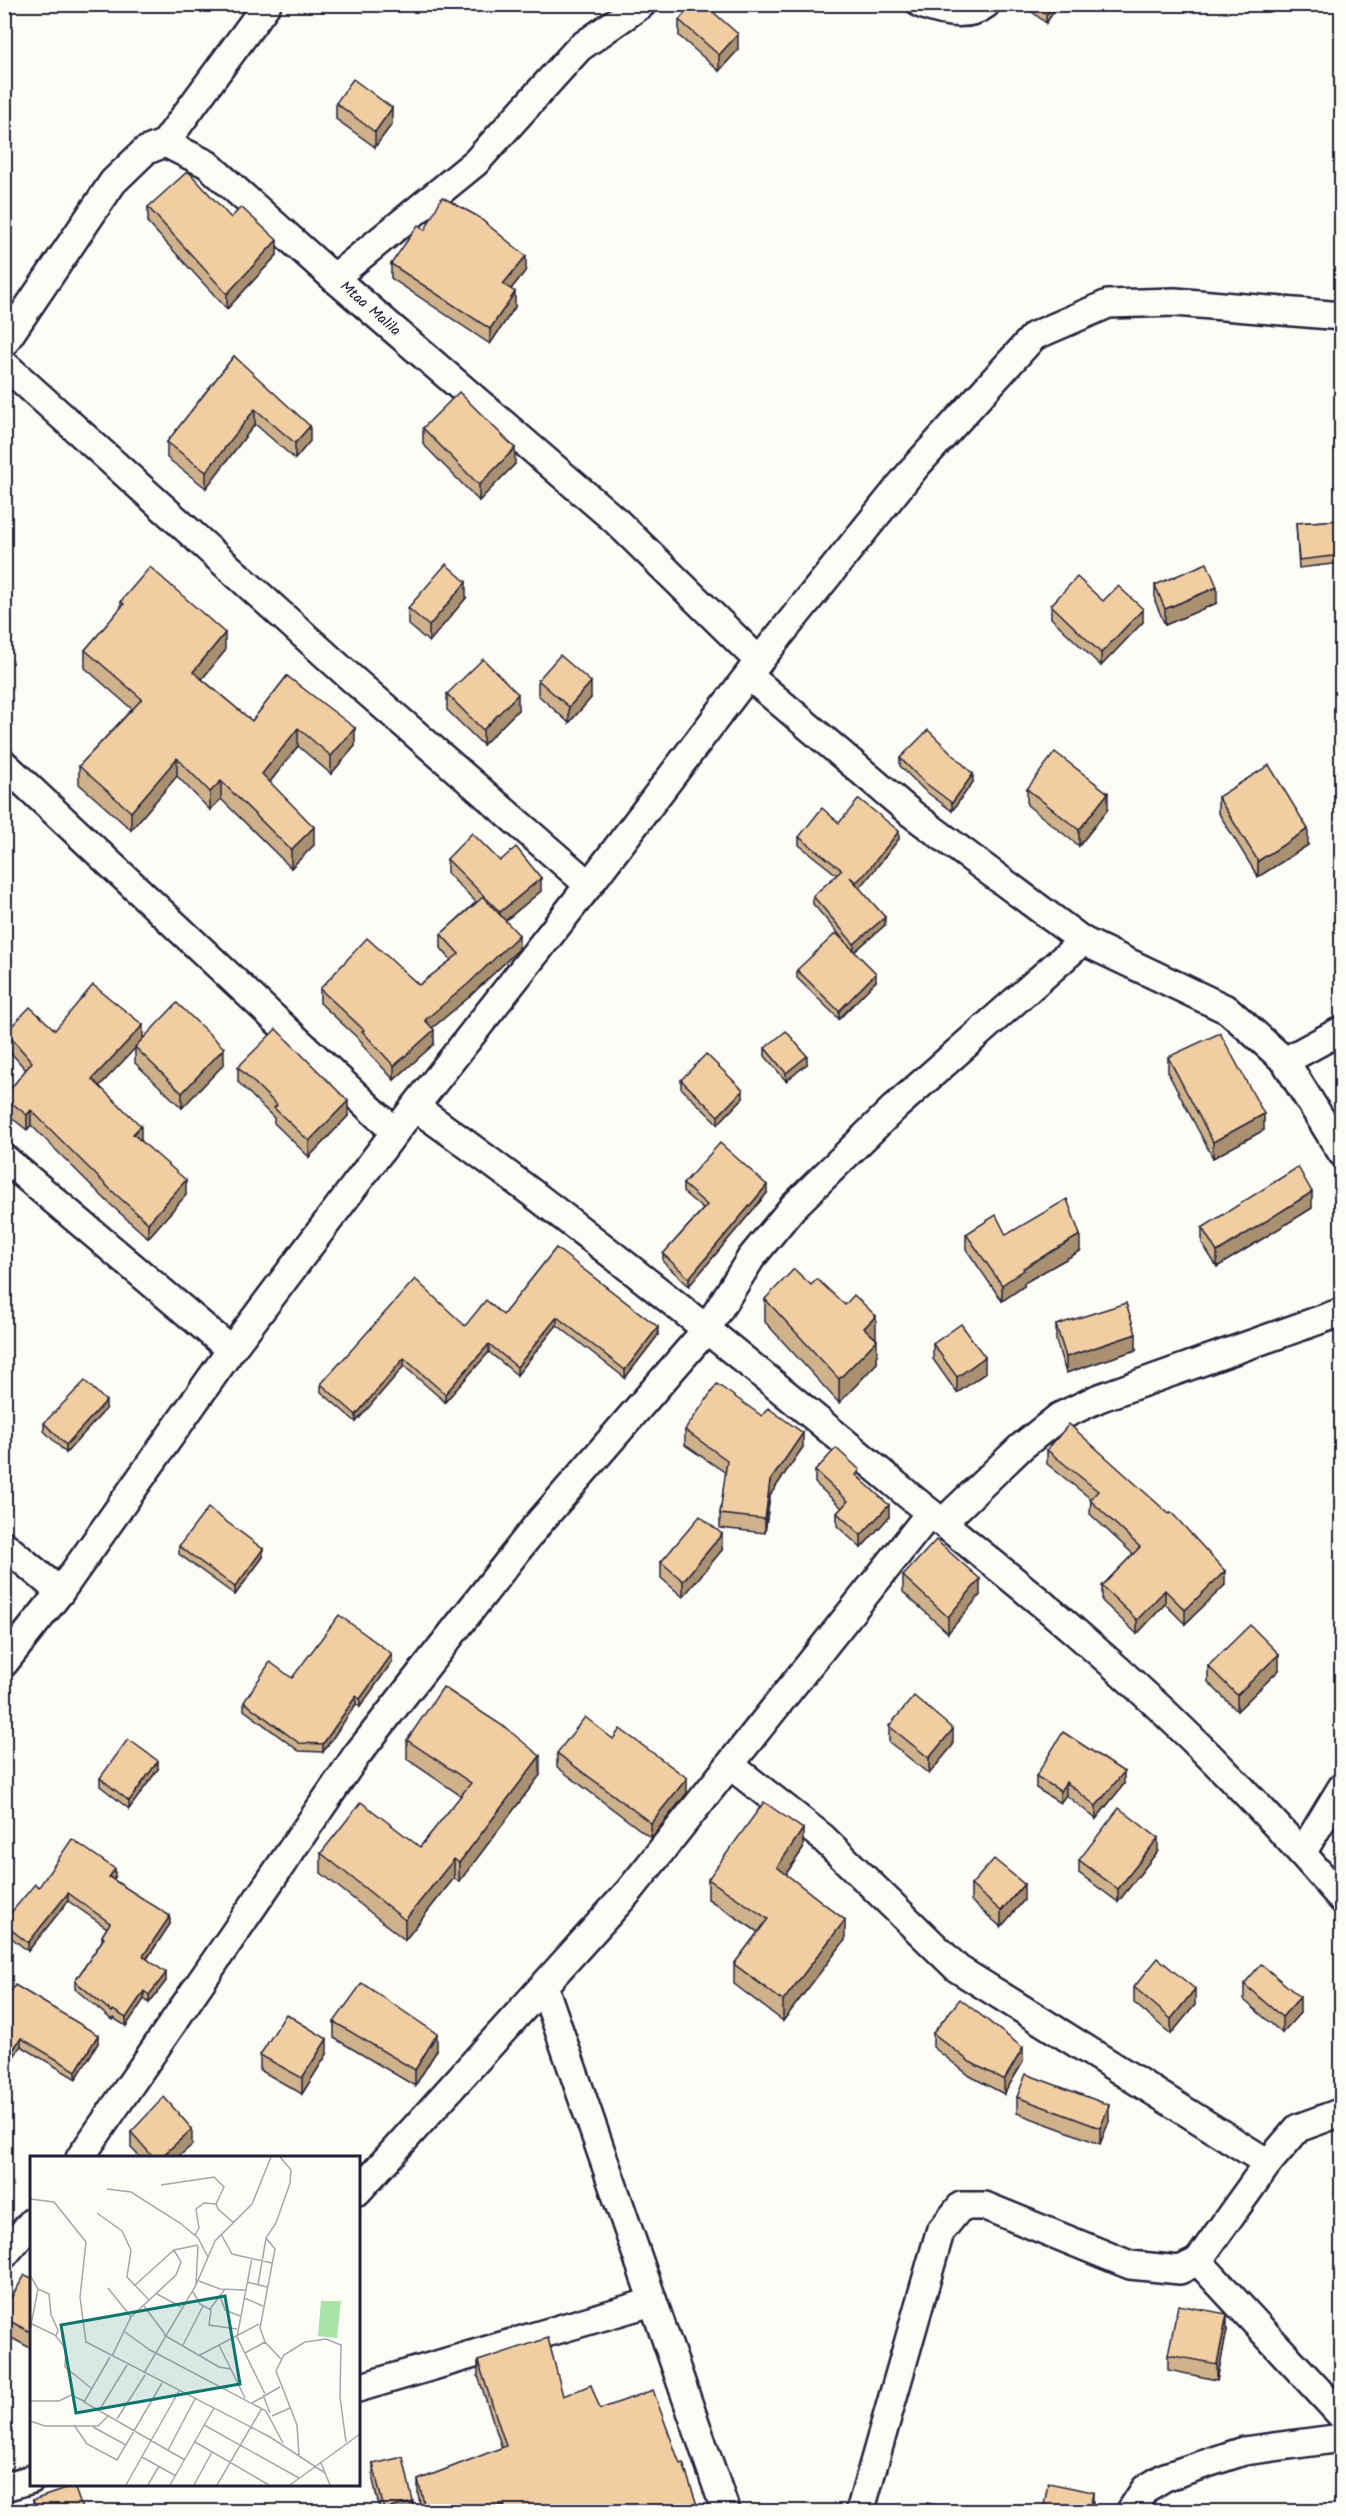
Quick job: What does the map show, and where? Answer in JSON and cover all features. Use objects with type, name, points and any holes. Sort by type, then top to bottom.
[{"type":"street","points":[[4,343],[114,182],[145,151],[165,143],[267,4]]},
{"type":"street","points":[[334,278],[476,162],[579,48],[642,4]]},
{"type":"street","points":[[921,4],[940,11],[976,11],[986,4]]},
{"type":"street","name":"Mtaa Malila","points":[[165,143],[207,164],[334,278],[616,521],[754,669],[912,814],[1083,941],[1228,1010],[1285,1061],[1341,1153]]},
{"type":"street","points":[[4,1663],[60,1592],[231,1350],[395,1132],[589,885],[754,669],[916,466],[1034,336],[1108,304],[1174,302],[1341,315]]},
{"type":"street","points":[[4,364],[349,676],[589,885]]},
{"type":"street","points":[[4,764],[395,1132]]},
{"type":"street","points":[[81,2156],[356,1756],[538,1524],[706,1330],[751,1258],[793,1207],[894,1108],[1083,941]]},
{"type":"street","points":[[1285,1061],[1341,1030]]},
{"type":"street","points":[[415,1107],[529,1188],[706,1330],[936,1517],[1145,1694],[1233,1779],[1341,1899]]},
{"type":"street","points":[[4,1158],[231,1350]]},
{"type":"street","points":[[360,2189],[630,1890],[730,1765],[936,1517],[1059,1417],[1099,1398],[1341,1312]]},
{"type":"street","points":[[4,1545],[60,1592]]},
{"type":"street","points":[[730,1765],[822,1837],[958,1969],[1268,2163]]},
{"type":"street","points":[[1302,1853],[1341,1787]]},
{"type":"street","points":[[544,1987],[726,2511]]},
{"type":"street","points":[[860,2511],[940,2232],[961,2206],[986,2206],[1130,2265],[1180,2270],[1198,2261],[1268,2163],[1298,2128],[1341,2112]]},
{"type":"street","points":[[4,2255],[30,2224]]},
{"type":"street","points":[[1198,2261],[1341,2416]]},
{"type":"street","points":[[360,2387],[652,2302]]},
{"type":"street","points":[[1130,2511],[1145,2489],[1165,2477],[1244,2451],[1341,2438]]},
{"type":"street","points":[[4,2487],[30,2480]]},
{"type":"building","points":[[693,4],[704,4],[738,34],[719,55],[679,20]]},
{"type":"building","points":[[1032,4],[1053,4],[1046,15]]},
{"type":"building","points":[[353,79],[392,108],[375,132],[336,103]]},
{"type":"building","points":[[188,171],[231,218],[241,207],[277,240],[227,294],[148,207]]},
{"type":"building","points":[[442,197],[477,216],[526,256],[503,284],[515,292],[490,329],[391,264],[418,225],[425,230]]},
{"type":"building","points":[[234,356],[310,426],[295,443],[255,409],[206,472],[167,442]]},
{"type":"building","points":[[459,392],[515,448],[479,485],[423,428]]},
{"type":"building","points":[[1341,520],[1341,555],[1299,560],[1296,523]]},
{"type":"building","points":[[1207,563],[1217,587],[1165,609],[1155,585]]},
{"type":"building","points":[[446,564],[466,582],[429,626],[408,608]]},
{"type":"building","points":[[150,567],[225,633],[193,672],[252,721],[287,676],[355,728],[331,756],[298,728],[262,774],[314,827],[291,850],[221,781],[210,792],[177,758],[131,812],[79,766],[142,699],[85,650],[124,604],[121,601]]},
{"type":"building","points":[[1077,577],[1103,601],[1118,586],[1143,609],[1101,653],[1051,605]]},
{"type":"building","points":[[560,655],[591,682],[569,707],[538,680]]},
{"type":"building","points":[[483,659],[518,694],[483,730],[447,694]]},
{"type":"building","points":[[928,730],[973,774],[952,803],[924,782],[900,758]]},
{"type":"building","points":[[1055,752],[1108,793],[1079,830],[1027,789]]},
{"type":"building","points":[[1269,765],[1308,829],[1258,861],[1218,797]]},
{"type":"building","points":[[859,799],[899,831],[865,874],[856,882],[850,877],[885,917],[854,944],[813,896],[842,870],[799,837],[822,808],[839,823]]},
{"type":"building","points":[[472,833],[500,861],[516,847],[541,878],[500,912],[447,859]]},
{"type":"building","points":[[483,897],[519,935],[468,984],[425,1020],[434,1030],[394,1066],[362,1031],[364,1030],[320,989],[367,938],[419,985],[459,954],[441,934]]},
{"type":"building","points":[[836,933],[876,973],[839,1011],[797,970]]},
{"type":"building","points":[[93,985],[143,1025],[92,1079],[141,1126],[133,1134],[186,1180],[148,1223],[111,1190],[31,1110],[27,1115],[4,1097],[32,1062],[6,1032],[30,1007],[55,1030]]},
{"type":"building","points":[[177,1003],[224,1048],[182,1093],[135,1047]]},
{"type":"building","points":[[276,1029],[348,1101],[309,1141],[274,1108],[277,1105],[238,1067]]},
{"type":"building","points":[[786,1031],[807,1056],[786,1073],[765,1048]]},
{"type":"building","points":[[1220,1033],[1264,1114],[1213,1142],[1168,1057]]},
{"type":"building","points":[[706,1054],[743,1090],[718,1116],[681,1080]]},
{"type":"building","points":[[720,1143],[767,1185],[689,1278],[663,1254],[707,1205],[683,1184]]},
{"type":"building","points":[[1298,1167],[1312,1192],[1217,1252],[1202,1228]]},
{"type":"building","points":[[1067,1199],[1080,1235],[1023,1268],[1024,1270],[1002,1285],[966,1234],[996,1215],[1006,1235]]},
{"type":"building","points":[[556,1248],[658,1327],[625,1370],[557,1317],[517,1367],[489,1344],[445,1394],[404,1358],[356,1415],[321,1384],[415,1279],[465,1326],[486,1300],[503,1315]]},
{"type":"building","points":[[794,1269],[811,1285],[817,1279],[845,1305],[854,1295],[876,1316],[864,1328],[877,1340],[839,1379],[765,1299]]},
{"type":"building","points":[[1126,1303],[1136,1334],[1066,1357],[1056,1325]]},
{"type":"building","points":[[961,1324],[985,1357],[957,1377],[933,1344]]},
{"type":"building","points":[[85,1381],[106,1401],[66,1445],[44,1423]]},
{"type":"building","points":[[717,1384],[762,1416],[768,1408],[803,1433],[770,1481],[765,1519],[720,1514],[727,1460],[685,1430]]},
{"type":"building","points":[[1069,1424],[1169,1514],[1171,1512],[1225,1571],[1185,1610],[1165,1590],[1137,1620],[1102,1586],[1140,1547],[1090,1500],[1098,1491],[1047,1450]]},
{"type":"building","points":[[836,1448],[860,1470],[856,1475],[889,1505],[861,1535],[837,1513],[848,1501],[815,1471]]},
{"type":"building","points":[[208,1508],[263,1549],[235,1587],[179,1546]]},
{"type":"building","points":[[700,1516],[722,1534],[683,1581],[661,1562]]},
{"type":"building","points":[[936,1540],[980,1579],[948,1617],[903,1576]]},
{"type":"building","points":[[339,1615],[392,1654],[360,1699],[356,1696],[323,1744],[299,1743],[244,1702],[270,1662],[292,1678]]},
{"type":"building","points":[[1250,1625],[1279,1654],[1237,1695],[1208,1666]]},
{"type":"building","points":[[443,1687],[506,1728],[540,1756],[459,1863],[454,1859],[405,1920],[321,1853],[361,1802],[420,1847],[471,1783],[407,1740]]},
{"type":"building","points":[[914,1696],[953,1729],[929,1758],[889,1726]]},
{"type":"building","points":[[585,1717],[613,1739],[620,1729],[687,1778],[651,1823],[557,1753]]},
{"type":"building","points":[[1063,1732],[1124,1772],[1096,1806],[1066,1782],[1060,1791],[1036,1776]]},
{"type":"building","points":[[128,1739],[158,1761],[129,1801],[100,1778]]},
{"type":"building","points":[[764,1802],[803,1829],[777,1867],[845,1920],[783,2001],[734,1964],[768,1919],[708,1879]]},
{"type":"building","points":[[1119,1808],[1158,1838],[1118,1889],[1079,1860]]},
{"type":"building","points":[[72,1839],[115,1869],[109,1877],[170,1916],[143,1956],[166,1973],[149,1995],[144,1991],[126,2018],[113,2010],[112,2012],[75,1981],[104,1938],[102,1936],[110,1923],[68,1893],[28,1943],[4,1924],[4,1921],[35,1884],[39,1887]]},
{"type":"building","points":[[994,1859],[1024,1884],[1001,1911],[971,1885]]},
{"type":"building","points":[[1158,1958],[1195,1989],[1171,2019],[1134,1987]]},
{"type":"building","points":[[1261,1964],[1300,1997],[1282,2017],[1244,1984]]},
{"type":"building","points":[[362,1983],[437,2034],[415,2070],[334,2022]]},
{"type":"building","points":[[15,1985],[98,2035],[76,2071],[21,2038],[4,2063],[4,2003]]},
{"type":"building","points":[[960,1999],[1023,2048],[1004,2080],[970,2062],[933,2033]]},
{"type":"building","points":[[286,2014],[327,2039],[302,2078],[260,2055]]},
{"type":"building","points":[[1026,2074],[1109,2105],[1100,2128],[1017,2097]]},
{"type":"building","points":[[164,2097],[192,2129],[162,2156],[152,2156],[131,2132]]},
{"type":"building","points":[[25,2275],[30,2277],[30,2332],[4,2318],[4,2309]]},
{"type":"building","points":[[1178,2305],[1227,2314],[1217,2364],[1168,2355]]},
{"type":"building","points":[[548,2338],[563,2396],[591,2385],[600,2409],[653,2390],[680,2464],[683,2463],[699,2511],[506,2511],[504,2504],[481,2511],[426,2511],[418,2480],[506,2446],[478,2361]]},
{"type":"building","points":[[403,2457],[413,2502],[384,2509],[373,2464]]},
{"type":"building","points":[[1048,2483],[1093,2492],[1090,2511],[1043,2511]]},
{"type":"building","points":[[74,2486],[83,2511],[37,2511],[33,2500]]},
{"type":"building","points":[[927,2503],[961,2511],[925,2511]]}]
